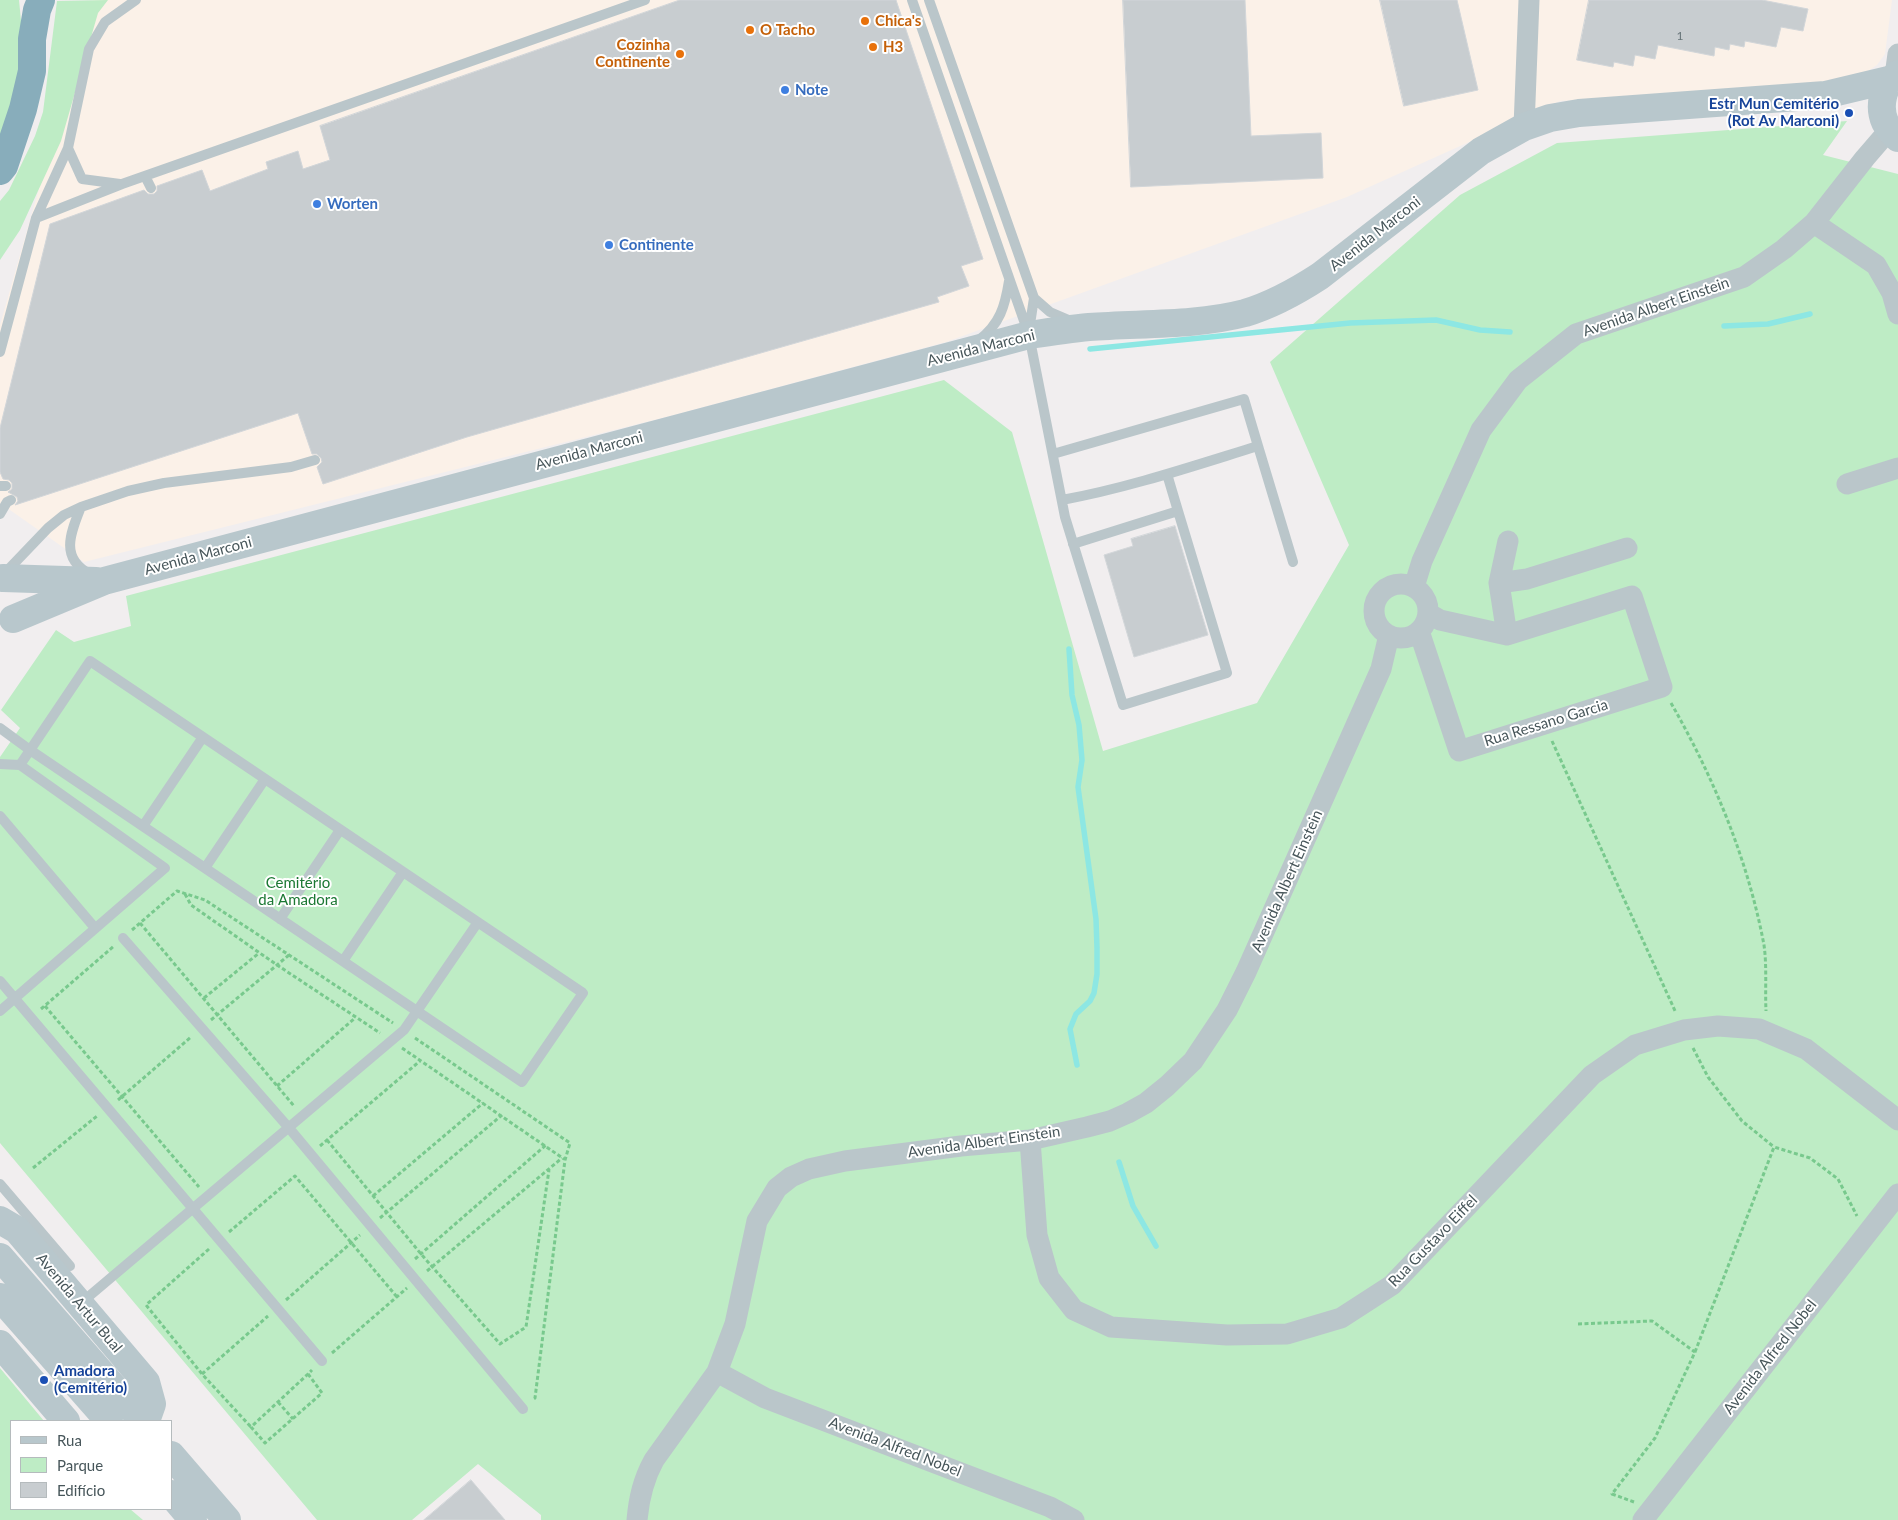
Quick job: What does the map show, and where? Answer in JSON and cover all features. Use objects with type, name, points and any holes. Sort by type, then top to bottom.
[{"type":"highway","points":[[0,171],[4,166],[23,110],[32,71],[32,39],[37,10],[41,0]]},
{"type":"street","points":[[1524,127],[1529,0]]},
{"type":"street","points":[[1890,127],[1882,102],[1885,90],[1896,71]]},
{"type":"street","name":"Avenida Marconi","points":[[7,628],[104,581],[964,351],[1029,335],[1088,327],[1189,322],[1245,313],[1298,291],[1481,151],[1524,127],[1550,118],[1579,113],[1825,95],[1896,71]]},
{"type":"street","name":"Avenida Marconi","points":[[1825,95],[1860,104],[1890,127]]},
{"type":"street","name":"Avenida Albert Einstein","points":[[1414,587],[1422,561],[1481,430],[1518,380],[1576,334],[1744,277],[1784,249],[1814,223],[1890,127]]},
{"type":"street","points":[[1814,223],[1876,265],[1892,294],[1898,314]]},
{"type":"street","points":[[1847,484],[1898,468]]},
{"type":"street","points":[[1507,635],[1499,583],[1508,541]]},
{"type":"street","points":[[1499,583],[1527,578],[1627,548]]},
{"type":"street","points":[[1,576],[10,586],[14,597],[15,608],[7,628]]},
{"type":"street","name":"Avenida Marconi","points":[[1,576],[104,581]]},
{"type":"street","points":[[1423,622],[1425,598],[1414,587],[1398,584],[1389,587],[1378,598],[1375,606],[1377,623],[1389,635],[1404,637],[1423,622],[1440,620],[1507,635],[1632,596],[1662,687]]},
{"type":"street","name":"Rua Ressano Garcia","points":[[1423,622],[1459,751],[1662,687]]},
{"type":"street","name":"Avenida Albert Einstein","points":[[636,1520],[641,1488],[650,1468],[717,1372],[735,1324],[757,1221],[777,1188],[791,1177],[809,1168],[845,1161],[962,1146],[1030,1140],[1110,1120],[1146,1103],[1167,1086],[1193,1060],[1210,1038],[1227,1010],[1246,972],[1381,669],[1389,635]]},
{"type":"street","name":"Rua Gustavo Eiffel","points":[[1030,1140],[1038,1235],[1048,1278],[1074,1310],[1111,1327],[1227,1335],[1287,1334],[1341,1318],[1392,1285],[1592,1075],[1635,1045],[1684,1030],[1718,1026],[1759,1029],[1806,1049],[1898,1120]]},
{"type":"street","name":"Avenida Alfred Nobel","points":[[1647,1514],[1898,1194]]},
{"type":"street","name":"Avenida Artur Bual","points":[[16,1224],[146,1382],[152,1404],[144,1420]]},
{"type":"street","name":"Avenida Artur Bual","points":[[0,1257],[143,1420]]},
{"type":"street","points":[[0,1297],[108,1420]]},
{"type":"street","points":[[0,1344],[65,1420]]},
{"type":"street","name":"Avenida Alfred Nobel","points":[[717,1372],[765,1398],[1050,1507],[1074,1520]]},
{"type":"street","points":[[172,1456],[227,1520]]},
{"type":"lane","points":[[0,352],[36,218],[68,148],[90,49],[105,22],[136,0]]},
{"type":"lane","points":[[36,218],[122,184],[645,0]]},
{"type":"lane","points":[[912,0],[1029,335],[1062,500],[1123,705],[1227,673],[1167,474]]},
{"type":"lane","points":[[930,0],[1034,298],[1029,335]]},
{"type":"lane","points":[[68,148],[82,179],[122,184]]},
{"type":"lane","points":[[145,176],[151,188]]},
{"type":"lane","points":[[964,351],[982,338],[996,323],[1004,307],[1009,280]]},
{"type":"lane","points":[[1034,298],[1050,312],[1088,327]]},
{"type":"lane","points":[[1053,454],[1244,399],[1293,562]]},
{"type":"lane","points":[[1062,500],[1167,474],[1258,446]]},
{"type":"lane","points":[[1,576],[48,528],[64,515],[81,507],[128,491],[164,483],[291,467],[315,460]]},
{"type":"lane","points":[[0,514],[10,500]]},
{"type":"lane","points":[[81,507],[72,530],[70,545],[73,561],[85,572],[104,581]]},
{"type":"lane","points":[[1074,544],[1178,511]]},
{"type":"lane","points":[[0,728],[30,750],[522,1082],[583,993],[90,661],[30,750],[20,766]]},
{"type":"lane","points":[[143,826],[203,737]]},
{"type":"lane","points":[[0,764],[20,766],[165,868],[0,1011]]},
{"type":"lane","points":[[205,868],[265,779]]},
{"type":"lane","points":[[0,816],[95,928]]},
{"type":"lane","points":[[280,919],[340,830]]},
{"type":"lane","points":[[343,962],[403,872]]},
{"type":"lane","points":[[80,1304],[404,1030],[478,922]]},
{"type":"lane","points":[[123,938],[289,1128],[523,1409]]},
{"type":"lane","points":[[0,981],[322,1362]]},
{"type":"lane","points":[[0,1184],[16,1224],[70,1266]]},
{"type":"path","points":[[1662,687],[1696,746],[1720,799],[1747,879],[1764,947],[1767,1032]]},
{"type":"path","points":[[1544,724],[1684,1030],[1708,1077],[1742,1121],[1774,1147],[1810,1158],[1838,1179],[1867,1234]]},
{"type":"path","points":[[31,1019],[177,891],[205,900],[404,1030],[570,1143],[564,1159],[535,1398],[523,1409]]},
{"type":"path","points":[[184,893],[191,905],[259,953],[502,1115],[564,1159]]},
{"type":"path","points":[[140,923],[302,1116]]},
{"type":"path","points":[[204,998],[259,953]]},
{"type":"path","points":[[34,1168],[122,1097],[289,955]]},
{"type":"path","points":[[45,1006],[207,1197]]},
{"type":"path","points":[[277,1086],[355,1018]]},
{"type":"path","points":[[310,1154],[420,1060]]},
{"type":"path","points":[[373,1196],[483,1103]]},
{"type":"path","points":[[202,1374],[370,1226],[502,1115]]},
{"type":"path","points":[[327,1140],[420,1254],[500,1344],[526,1327],[549,1170]]},
{"type":"path","points":[[405,1268],[546,1145]]},
{"type":"path","points":[[1647,1514],[1612,1494],[1655,1438],[1695,1352],[1774,1147]]},
{"type":"path","points":[[308,1374],[322,1394],[265,1444],[251,1427],[308,1374],[416,1280],[564,1159]]},
{"type":"path","points":[[1578,1324],[1652,1321],[1695,1352]]},
{"type":"path","points":[[278,1402],[293,1419]]},
{"type":"shaded area","points":[[93,0],[1892,0],[1885,54],[1877,65],[1848,82],[1560,101],[1347,197],[946,342],[670,416],[84,562],[0,503],[0,325]]},
{"type":"green space","points":[[0,0],[19,0],[22,31],[19,92],[0,149]]},
{"type":"green space","points":[[108,0],[98,13],[61,141],[20,230],[0,260],[0,201],[9,190],[35,136],[43,112],[57,1]]},
{"type":"green space","name":"Cemitério da Amadora","points":[[1847,121],[1823,155],[1898,174],[1898,1520],[541,1520],[541,1515],[478,1464],[412,1520],[317,1520],[0,1143],[0,757],[20,728],[1,710],[56,630],[74,642],[131,626],[126,596],[944,380],[1012,432],[1103,751],[1257,703],[1349,545],[1270,362],[1460,195],[1557,143]]},
{"type":"green space","points":[[0,1368],[43,1420],[10,1420],[10,1510],[131,1510],[143,1520],[0,1520]]},
{"type":"building","name":"Continente","points":[[680,0],[896,0],[983,259],[961,266],[969,286],[937,297],[939,302],[467,437],[323,484],[317,467],[322,462],[321,458],[317,454],[312,454],[298,413],[15,505],[18,501],[17,497],[8,492],[12,489],[12,483],[9,480],[3,479],[0,472],[0,428],[50,224],[144,190],[148,194],[154,194],[157,191],[157,186],[202,170],[210,191],[268,169],[266,162],[298,151],[303,169],[330,160],[320,126]]},
{"type":"building","points":[[1123,0],[1245,0],[1251,136],[1321,133],[1323,178],[1131,187]]},
{"type":"building","points":[[1380,0],[1457,0],[1478,90],[1404,106]]},
{"type":"building","points":[[1589,0],[1762,0],[1808,9],[1803,31],[1781,27],[1776,47],[1745,41],[1744,47],[1730,44],[1729,50],[1715,47],[1714,56],[1658,45],[1655,59],[1635,55],[1633,66],[1614,62],[1613,67],[1577,60]]},
{"type":"building","points":[[1175,526],[1208,635],[1134,657],[1104,555],[1133,546],[1131,539]]},
{"type":"building","points":[[471,1480],[505,1520],[424,1520]]},
{"type":"waterway","points":[[1724,326],[1768,324],[1810,314]]},
{"type":"waterway","points":[[1090,349],[1350,323],[1436,320],[1480,330],[1510,332]]},
{"type":"waterway","points":[[1069,649],[1072,695],[1079,725],[1082,760],[1078,787],[1096,919],[1097,948],[1097,974],[1094,993],[1090,1001],[1076,1014],[1070,1029],[1077,1065]]},
{"type":"waterway","points":[[1119,1162],[1133,1206],[1156,1246]]},
{"type":"place","name":"Chica's","points":[[865,21]]},
{"type":"place","name":"O Tacho","points":[[750,30]]},
{"type":"place","name":"H3","points":[[873,47]]},
{"type":"place","name":"Cozinha Continente","points":[[680,54]]},
{"type":"place","name":"Note","points":[[785,90]]},
{"type":"place","name":"Estr Mun Cemitério (Rot Av Marconi)","points":[[1849,113]]},
{"type":"place","name":"Worten","points":[[317,204]]},
{"type":"place","name":"Continente","points":[[609,245]]},
{"type":"place","name":"Amadora (Cemitério)","points":[[44,1380]]}]
